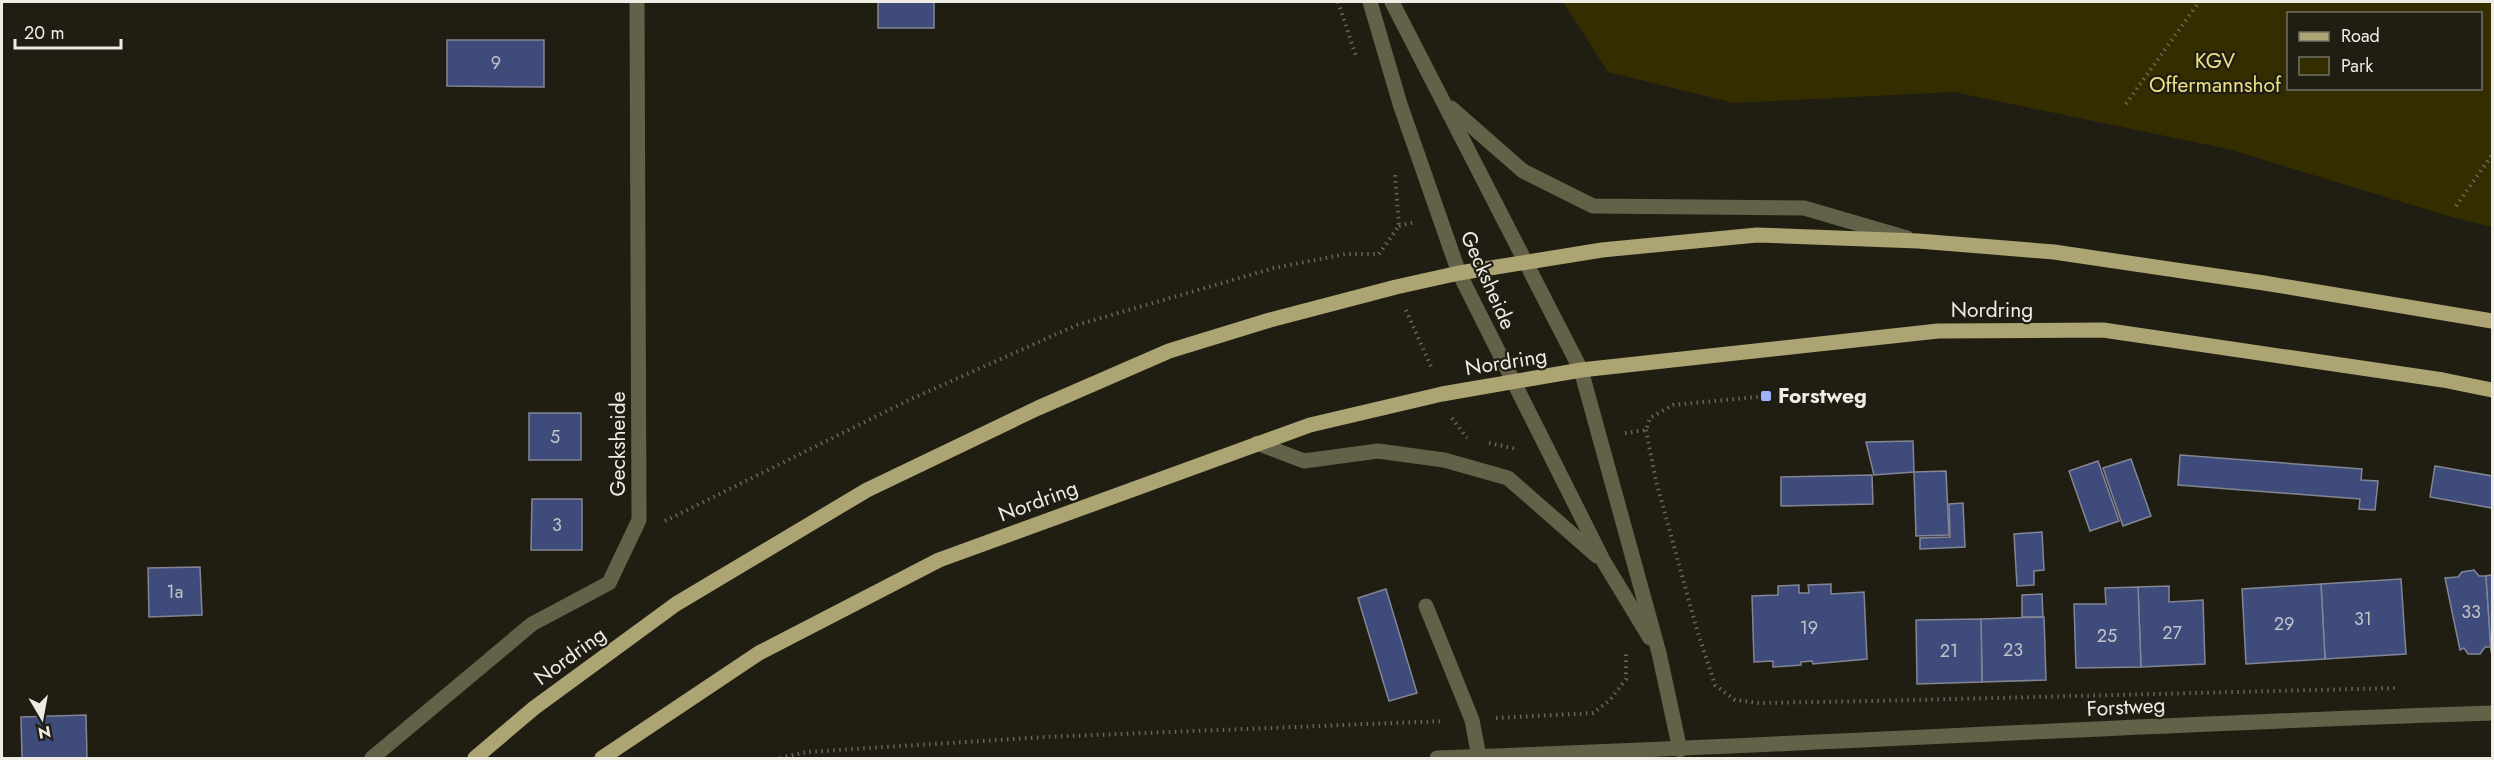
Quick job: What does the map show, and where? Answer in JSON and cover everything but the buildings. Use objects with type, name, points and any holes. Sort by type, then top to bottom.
[{"type":"main road","name":"Nordring","points":[[475,759],[534,708],[676,604],[867,490],[1038,408],[1169,351],[1270,320],[1396,286],[1459,273],[1602,250],[1757,235],[1918,241],[2054,252],[2264,282],[2493,321]]},
{"type":"main road","name":"Nordring","points":[[602,759],[759,653],[939,560],[1310,425],[1442,394],[1581,370],[1938,331],[2103,330],[2443,380],[2493,390]]},
{"type":"street","name":"Gecksheide","points":[[372,759],[532,624],[609,583],[639,520],[637,2]]},
{"type":"street","name":"Gecksheide","points":[[1370,2],[1400,104],[1459,273],[1512,383],[1604,562],[1659,653]]},
{"type":"street","name":"Gecksheide","points":[[1392,2],[1581,370],[1659,653],[1680,750]]},
{"type":"street","name":"Nordring","points":[[1444,101],[1523,171],[1593,206],[1804,208],[1918,241]]},
{"type":"street","points":[[1257,443],[1304,461],[1378,451],[1443,460],[1508,478],[1604,562]]},
{"type":"street","points":[[1426,606],[1472,720],[1479,757]]},
{"type":"street","name":"Forstweg","points":[[1437,759],[2493,713]]},
{"type":"path","points":[[1338,2],[1357,58]]},
{"type":"path","points":[[2126,104],[2199,2]]},
{"type":"path","points":[[2456,206],[2493,155]]},
{"type":"path","points":[[1379,254],[1399,226],[1395,170]]},
{"type":"path","points":[[632,535],[678,515],[909,400],[1077,325],[1274,268],[1346,254],[1379,254]]},
{"type":"path","points":[[1379,254],[1396,286],[1455,423],[1468,439]]},
{"type":"path","points":[[1646,430],[1656,480],[1697,630],[1716,685],[1735,700],[1759,703],[1873,701],[2401,687]]},
{"type":"path","points":[[780,759],[807,752],[1045,737],[1593,713],[1610,700],[1626,679],[1626,649]]},
{"type":"green space","name":"KGV Offermannshof","points":[[1563,2],[2492,2],[2492,227],[2455,218],[2228,149],[1954,92],[1734,103],[1608,72]]},
{"type":"place","name":"Forstweg","points":[[1766,396]]}]
